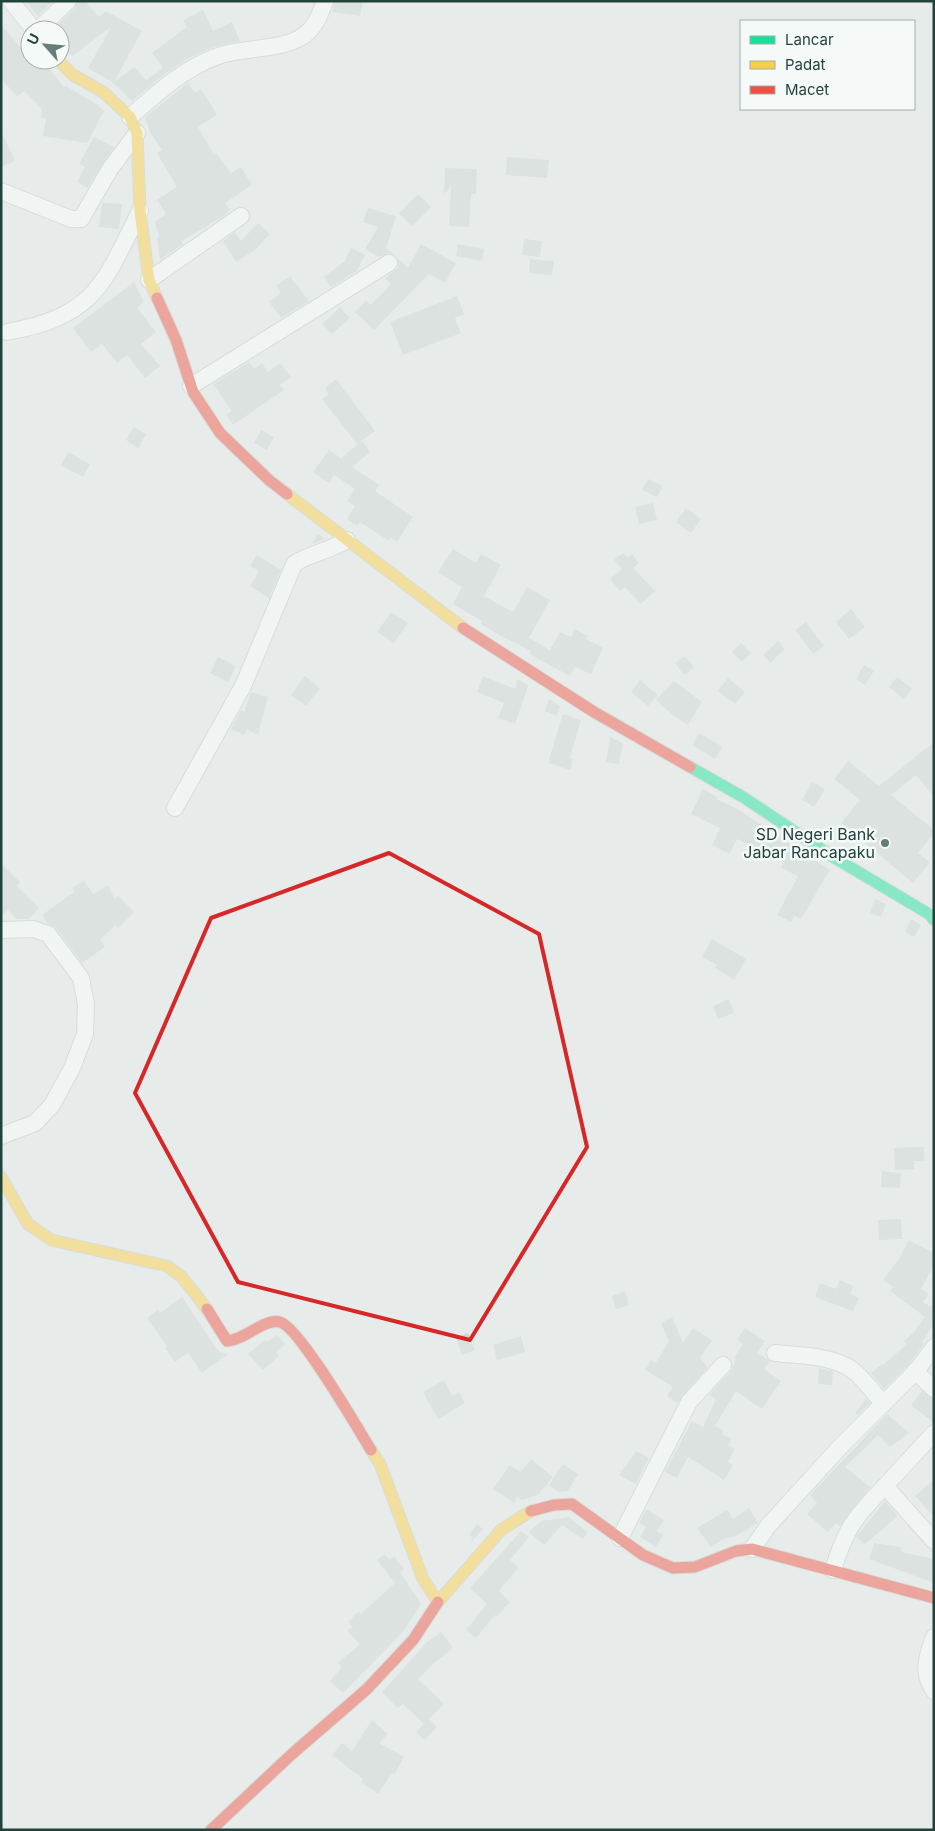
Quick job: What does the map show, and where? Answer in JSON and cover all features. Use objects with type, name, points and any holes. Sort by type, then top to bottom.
[{"type":"street","points":[[11,1],[26,20]]},
{"type":"street","points":[[48,20],[68,1]]},
{"type":"street","points":[[130,117],[169,84],[218,56],[297,40],[309,32],[317,21],[325,1]]},
{"type":"street","points":[[68,70],[73,75],[103,92],[130,117],[137,133],[140,211],[149,280],[176,340],[191,386],[220,434],[241,455],[268,480],[492,647],[594,712],[744,797],[832,857],[929,914],[934,920]]},
{"type":"street","points":[[1,191],[71,218],[81,219],[110,169],[137,133]]},
{"type":"street","points":[[7,332],[40,326],[58,319],[87,300],[112,268],[140,211]]},
{"type":"street","points":[[149,280],[241,216]]},
{"type":"street","points":[[191,386],[389,263]]},
{"type":"street","points":[[175,808],[243,686],[294,564],[301,559],[333,549],[347,540]]},
{"type":"street","points":[[1,930],[33,929],[48,934],[81,978],[86,1004],[85,1034],[72,1068],[52,1105],[35,1123],[1,1136]]},
{"type":"street","points":[[1,1177],[28,1224],[51,1240],[119,1258],[167,1266],[182,1277],[198,1296],[227,1341],[243,1340],[262,1324],[272,1321],[282,1321],[288,1326],[320,1369],[380,1464],[423,1579],[438,1602]]},
{"type":"street","points":[[752,1549],[774,1520],[882,1404],[915,1372],[934,1347]]},
{"type":"street","points":[[775,1353],[824,1359],[839,1363],[861,1378],[882,1404]]},
{"type":"street","points":[[620,1538],[690,1402],[723,1366]]},
{"type":"street","points":[[915,1372],[934,1389]]},
{"type":"street","points":[[833,1570],[842,1539],[850,1524],[934,1433]]},
{"type":"street","points":[[885,1486],[934,1541]]},
{"type":"street","points":[[211,1830],[292,1754],[366,1689],[413,1640],[438,1602],[491,1537],[514,1518],[546,1507],[572,1504],[661,1565],[686,1569],[719,1559],[742,1548],[752,1549],[934,1598]]},
{"type":"street","points":[[934,1637],[926,1665],[928,1682],[934,1691]]},
{"type":"highlighted area","points":[[389,853],[539,934],[587,1147],[470,1340],[238,1282],[135,1093],[211,918]]},
{"type":"building","points":[[26,1],[53,1],[38,16]]},
{"type":"building","points":[[78,1],[85,1],[99,17],[106,11],[142,31],[114,82],[134,67],[146,80],[163,68],[152,53],[187,27],[183,20],[203,10],[213,31],[232,22],[240,41],[215,46],[189,58],[165,74],[132,101],[112,82],[88,68],[111,27],[72,56],[70,54],[70,20],[62,20],[75,8]]},
{"type":"building","points":[[335,1],[363,1],[360,16],[332,12]]},
{"type":"building","points":[[1,25],[20,47],[20,70],[50,70],[64,87],[66,86],[95,103],[104,111],[87,143],[43,136],[46,119],[41,118],[42,109],[24,91],[17,97],[1,78]]},
{"type":"building","points":[[188,83],[195,93],[201,89],[217,115],[198,127],[214,155],[216,153],[231,173],[241,167],[252,185],[225,203],[230,210],[224,216],[181,241],[183,244],[160,260],[157,238],[159,236],[155,222],[166,214],[157,200],[177,187],[157,153],[162,150],[150,132],[145,117]]},
{"type":"building","points":[[1,131],[15,161],[1,167]]},
{"type":"building","points":[[94,137],[114,147],[87,188],[77,182],[85,167],[79,164]]},
{"type":"building","points":[[507,157],[549,160],[547,178],[506,175]]},
{"type":"building","points":[[445,168],[477,169],[476,194],[471,194],[469,227],[449,226],[451,187],[444,194]]},
{"type":"building","points":[[418,194],[431,207],[412,226],[399,213]]},
{"type":"building","points":[[102,203],[122,204],[119,229],[99,227]]},
{"type":"building","points":[[368,208],[396,216],[386,248],[394,254],[388,253],[379,257],[365,249],[378,227],[363,222]]},
{"type":"building","points":[[258,223],[270,234],[255,250],[236,262],[223,241],[235,232],[241,241]]},
{"type":"building","points":[[524,239],[542,241],[540,257],[522,255]]},
{"type":"building","points":[[421,244],[456,263],[445,283],[429,274],[374,330],[355,312],[366,300],[371,305],[391,284],[385,278],[398,268],[397,258],[408,268]]},
{"type":"building","points":[[458,244],[484,249],[482,261],[456,256]]},
{"type":"building","points":[[351,248],[365,255],[357,271],[331,287],[324,277],[345,261]]},
{"type":"building","points":[[530,259],[554,261],[552,275],[529,273]]},
{"type":"building","points":[[290,276],[309,301],[281,318],[269,302],[281,293],[276,286]]},
{"type":"building","points":[[134,282],[144,302],[137,308],[156,332],[141,344],[160,366],[145,378],[127,355],[117,363],[102,344],[91,352],[73,328]]},
{"type":"building","points":[[457,296],[464,314],[455,318],[461,333],[403,355],[390,322]]},
{"type":"building","points":[[340,307],[350,318],[332,334],[322,324]]},
{"type":"building","points":[[249,362],[254,369],[262,363],[268,372],[280,363],[291,377],[280,385],[284,390],[233,425],[226,415],[232,411],[213,384]]},
{"type":"building","points":[[336,379],[375,431],[357,444],[322,399],[329,394],[325,388]]},
{"type":"building","points":[[134,427],[146,434],[138,448],[126,440]]},
{"type":"building","points":[[261,430],[274,437],[267,450],[254,443]]},
{"type":"building","points":[[362,441],[370,452],[352,467],[379,485],[375,491],[413,517],[397,542],[391,538],[389,541],[360,522],[357,526],[347,519],[355,506],[347,501],[355,489],[334,475],[329,483],[313,472],[329,450],[341,458]]},
{"type":"building","points":[[68,452],[90,464],[83,477],[61,465]]},
{"type":"building","points":[[648,479],[663,486],[657,497],[642,490]]},
{"type":"building","points":[[653,503],[657,520],[639,524],[635,507]]},
{"type":"building","points":[[686,508],[701,519],[691,533],[676,522]]},
{"type":"building","points":[[318,534],[325,539],[312,544]]},
{"type":"building","points":[[453,549],[476,563],[481,554],[501,565],[484,596],[513,612],[527,587],[550,600],[529,638],[550,650],[560,632],[571,637],[575,629],[588,636],[586,639],[603,648],[591,674],[575,667],[570,676],[529,654],[531,651],[499,635],[481,624],[482,621],[453,604],[462,587],[438,572]]},
{"type":"building","points":[[623,553],[628,558],[632,554],[639,563],[633,568],[655,591],[641,604],[625,587],[620,591],[610,579],[622,569],[614,560]]},
{"type":"building","points":[[257,555],[281,570],[269,598],[250,586],[259,571],[250,566]]},
{"type":"building","points":[[851,609],[865,627],[849,639],[836,622]]},
{"type":"building","points":[[391,612],[408,623],[394,643],[377,632]]},
{"type":"building","points":[[806,622],[824,646],[813,654],[795,630]]},
{"type":"building","points":[[778,641],[785,649],[770,663],[763,655]]},
{"type":"building","points":[[741,643],[751,653],[742,662],[732,652]]},
{"type":"building","points":[[685,656],[694,668],[684,675],[675,663]]},
{"type":"building","points":[[218,657],[236,666],[228,682],[210,673]]},
{"type":"building","points":[[864,665],[874,671],[865,685],[856,679]]},
{"type":"building","points":[[305,676],[320,688],[306,706],[291,695]]},
{"type":"building","points":[[483,676],[515,689],[518,679],[528,686],[515,724],[498,718],[504,703],[477,692]]},
{"type":"building","points":[[897,677],[912,688],[904,699],[889,687]]},
{"type":"building","points":[[728,678],[745,692],[735,704],[718,691]]},
{"type":"building","points":[[640,680],[658,695],[648,706],[631,692]]},
{"type":"building","points":[[674,681],[702,702],[688,725],[656,700]]},
{"type":"building","points":[[251,692],[268,697],[258,735],[247,729],[244,735],[231,729],[241,710],[244,712]]},
{"type":"building","points":[[549,699],[560,706],[557,716],[545,711]]},
{"type":"building","points":[[563,714],[581,720],[570,758],[573,759],[570,770],[548,763]]},
{"type":"building","points":[[699,733],[723,747],[715,759],[692,745]]},
{"type":"building","points":[[610,737],[623,743],[619,764],[606,762]]},
{"type":"building","points":[[934,742],[934,797],[916,775],[891,795],[934,830],[934,833],[918,853],[930,862],[913,883],[841,823],[860,800],[834,779],[848,761],[879,786]]},
{"type":"building","points":[[812,782],[825,789],[814,807],[802,800]]},
{"type":"building","points":[[703,789],[717,797],[716,799],[736,808],[762,825],[760,828],[784,840],[830,870],[801,919],[794,916],[791,922],[777,915],[798,876],[781,868],[784,862],[737,839],[729,854],[712,845],[720,828],[691,814]]},
{"type":"building","points":[[1,863],[20,882],[17,886],[39,908],[29,919],[17,919],[8,910],[1,916]]},
{"type":"building","points":[[84,881],[93,894],[108,886],[115,899],[118,896],[134,912],[118,928],[116,925],[100,939],[105,947],[82,963],[56,928],[48,924],[42,915],[74,892],[72,888]]},
{"type":"building","points":[[875,899],[886,904],[881,917],[870,913]]},
{"type":"building","points":[[911,919],[921,925],[914,937],[905,932]]},
{"type":"building","points":[[712,939],[746,959],[734,980],[715,968],[717,965],[702,957]]},
{"type":"building","points":[[729,999],[734,1013],[718,1019],[713,1006]]},
{"type":"building","points":[[924,1147],[924,1161],[914,1161],[914,1169],[895,1170],[894,1148]]},
{"type":"building","points":[[882,1171],[901,1173],[900,1188],[881,1187]]},
{"type":"building","points":[[901,1219],[902,1239],[879,1240],[878,1220]]},
{"type":"building","points":[[909,1240],[934,1253],[934,1265],[921,1289],[929,1294],[923,1302],[931,1307],[934,1303],[934,1324],[922,1342],[924,1344],[910,1363],[884,1389],[871,1373],[907,1344],[904,1341],[915,1331],[925,1317],[890,1291],[893,1287],[883,1280],[899,1259]]},
{"type":"building","points":[[840,1280],[853,1286],[850,1294],[859,1298],[853,1311],[815,1297],[820,1283],[836,1289]]},
{"type":"building","points":[[625,1291],[629,1305],[616,1309],[612,1296]]},
{"type":"building","points":[[182,1297],[216,1348],[221,1353],[228,1354],[202,1373],[188,1353],[175,1362],[165,1348],[167,1346],[147,1318],[158,1310],[160,1313]]},
{"type":"building","points":[[672,1317],[683,1343],[693,1328],[712,1340],[700,1358],[708,1367],[677,1403],[667,1396],[673,1387],[645,1370],[651,1360],[656,1363],[669,1341],[661,1323]]},
{"type":"building","points":[[745,1328],[765,1341],[757,1353],[770,1361],[764,1369],[781,1381],[762,1409],[736,1391],[715,1426],[723,1430],[722,1434],[732,1439],[728,1445],[735,1449],[728,1462],[733,1465],[724,1480],[688,1457],[677,1478],[665,1472],[692,1421],[703,1427],[716,1399],[709,1395],[731,1371],[736,1359],[734,1358],[743,1344],[737,1340]]},
{"type":"building","points":[[468,1333],[475,1350],[462,1355],[456,1338]]},
{"type":"building","points":[[277,1335],[285,1344],[276,1353],[279,1356],[263,1370],[248,1354],[265,1340],[267,1342]]},
{"type":"building","points":[[521,1336],[525,1352],[497,1360],[493,1345]]},
{"type":"building","points":[[819,1368],[833,1371],[832,1385],[818,1384]]},
{"type":"building","points":[[444,1380],[452,1396],[459,1392],[465,1403],[438,1419],[423,1392]]},
{"type":"building","points":[[922,1391],[934,1399],[934,1423],[911,1405]]},
{"type":"building","points":[[866,1399],[870,1403],[858,1415],[855,1413]]},
{"type":"building","points":[[887,1414],[909,1433],[890,1447],[878,1435],[845,1467],[870,1487],[840,1526],[836,1523],[828,1532],[807,1514],[817,1503],[810,1495]]},
{"type":"building","points":[[636,1451],[649,1458],[636,1484],[619,1475]]},
{"type":"building","points":[[531,1459],[553,1477],[538,1495],[522,1500],[517,1497],[514,1503],[493,1489],[510,1465],[521,1472]]},
{"type":"building","points":[[563,1464],[578,1474],[568,1491],[558,1492],[549,1485]]},
{"type":"building","points":[[934,1480],[934,1517],[915,1496]]},
{"type":"building","points":[[885,1501],[898,1516],[865,1544],[856,1537]]},
{"type":"building","points":[[749,1508],[758,1523],[734,1537],[726,1538],[711,1547],[697,1528],[727,1510],[733,1519]]},
{"type":"building","points":[[646,1509],[664,1520],[657,1531],[663,1535],[656,1547],[640,1537],[646,1527],[639,1523]]},
{"type":"building","points":[[568,1517],[588,1532],[583,1539],[562,1525],[544,1545],[529,1532],[542,1521]]},
{"type":"building","points":[[477,1524],[483,1529],[469,1544],[473,1537],[469,1535]]},
{"type":"building","points":[[521,1531],[529,1537],[510,1560],[519,1567],[499,1591],[510,1602],[497,1616],[495,1615],[476,1638],[466,1630],[487,1604],[470,1588]]},
{"type":"building","points":[[874,1543],[902,1547],[901,1552],[934,1559],[934,1583],[869,1559]]},
{"type":"building","points":[[385,1554],[389,1559],[394,1556],[404,1569],[400,1572],[421,1604],[403,1632],[343,1693],[330,1681],[342,1667],[338,1663],[360,1644],[347,1631],[352,1627],[348,1622],[358,1612],[361,1614],[395,1583],[377,1560]]},
{"type":"building","points":[[441,1632],[453,1648],[418,1679],[444,1704],[429,1719],[437,1727],[425,1740],[416,1732],[424,1724],[403,1704],[398,1708],[382,1692],[427,1642]]},
{"type":"building","points":[[372,1720],[388,1734],[379,1743],[404,1757],[394,1775],[392,1773],[378,1794],[361,1782],[363,1779],[332,1755],[342,1743],[352,1751]]},
{"type":"traffic: fast","points":[[690,767],[743,797],[833,857],[929,914],[934,920]]},
{"type":"traffic: slow","points":[[68,70],[73,75],[103,92],[130,117],[137,133],[140,211],[149,280],[157,298]]},
{"type":"traffic: slow","points":[[287,494],[463,628]]},
{"type":"traffic: slow","points":[[1,1177],[28,1224],[51,1240],[167,1266],[182,1277],[207,1309]]},
{"type":"traffic: slow","points":[[371,1450],[380,1464],[423,1579],[438,1602],[501,1530],[531,1511]]},
{"type":"traffic: jam","points":[[157,298],[176,340],[193,392],[220,433],[269,480],[287,494]]},
{"type":"traffic: jam","points":[[463,628],[594,712],[690,767]]},
{"type":"traffic: jam","points":[[207,1309],[227,1341],[241,1337],[268,1323],[280,1322],[289,1328],[314,1359],[371,1450]]},
{"type":"traffic: jam","points":[[531,1511],[554,1505],[572,1504],[643,1555],[673,1568],[695,1567],[736,1551],[752,1549],[934,1598]]},
{"type":"traffic: jam","points":[[211,1830],[292,1754],[367,1689],[413,1640],[438,1602]]},
{"type":"place","name":"SD Negeri Bank Jabar Rancapaku","points":[[885,843]]}]
